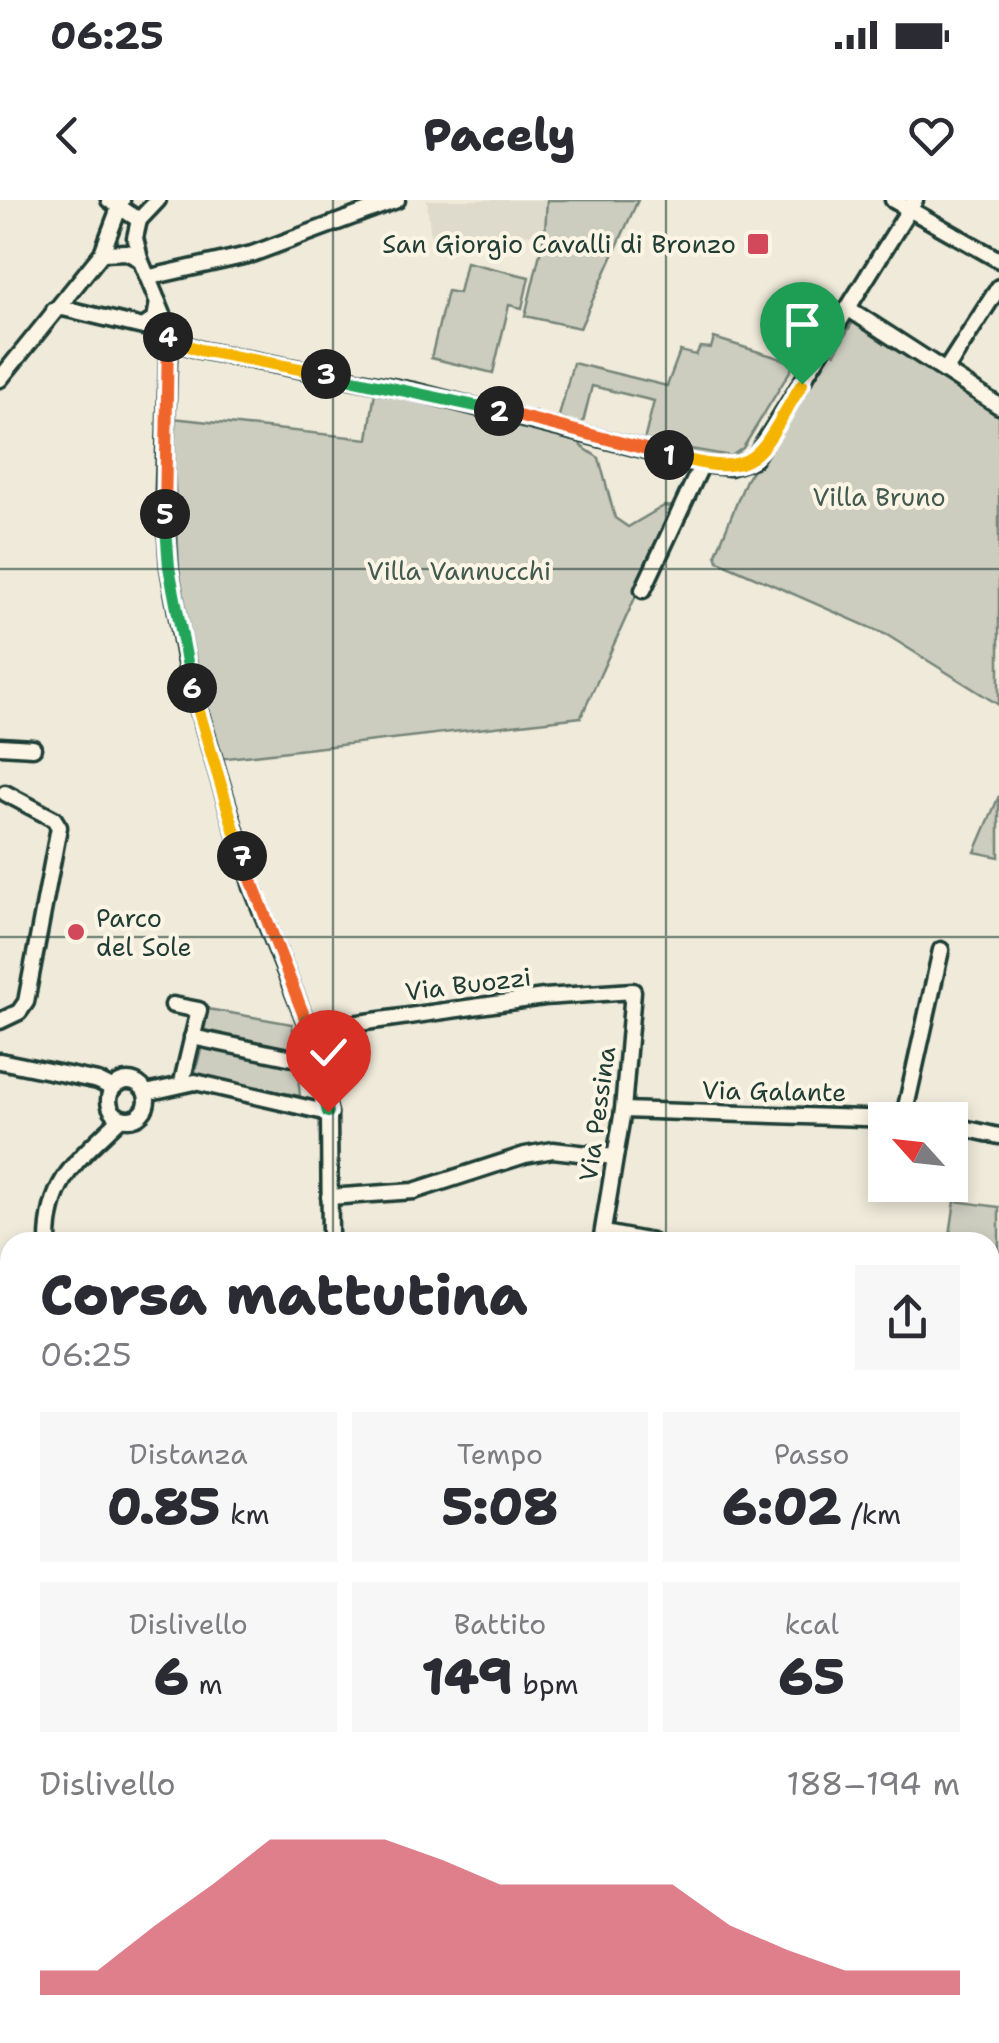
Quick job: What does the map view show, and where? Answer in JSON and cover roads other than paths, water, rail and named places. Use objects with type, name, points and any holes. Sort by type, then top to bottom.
[{"type":"street","points":[[158,200],[139,220],[135,238],[169,329],[183,344],[413,391],[702,464],[730,467],[754,459],[912,205]]},
{"type":"street","points":[[150,277],[252,254],[397,200]]},
{"type":"street","points":[[893,200],[912,205],[999,260]]},
{"type":"street","points":[[2,372],[102,253],[118,202],[139,220]]},
{"type":"street","points":[[102,253],[126,252],[140,259]]},
{"type":"street","points":[[79,282],[81,313]]},
{"type":"street","points":[[944,372],[999,286]]},
{"type":"street","points":[[54,310],[143,327],[155,319],[158,300]]},
{"type":"street","points":[[849,310],[999,406]]},
{"type":"street","points":[[169,329],[164,491],[169,567],[188,674],[247,870],[309,1030],[328,1112],[330,1232]]},
{"type":"street","points":[[643,590],[702,464]]},
{"type":"street","points":[[0,746],[32,748]]},
{"type":"street","points":[[0,1020],[19,1012],[26,1002],[59,827],[54,820],[5,793]]},
{"type":"street","points":[[907,1102],[941,950]]},
{"type":"street","name":"Via Buozzi","points":[[309,1030],[544,997],[633,991]]},
{"type":"street","name":"Via Pessina","points":[[603,1232],[623,1110],[633,991]]},
{"type":"street","points":[[174,1005],[199,1010],[182,1082]]},
{"type":"street","points":[[192,1038],[317,1063]]},
{"type":"street","points":[[0,1061],[98,1081],[112,1088]]},
{"type":"street","points":[[122,1118],[108,1102],[112,1088],[126,1080],[135,1082],[146,1094]]},
{"type":"street","points":[[146,1094],[182,1082],[195,1082],[328,1112]]},
{"type":"street","points":[[48,1232],[48,1211],[56,1186],[122,1118],[142,1114],[146,1094]]},
{"type":"street","name":"Via Galante","points":[[623,1110],[868,1115]]},
{"type":"street","points":[[968,1129],[999,1136]]},
{"type":"street","points":[[329,1197],[414,1191],[525,1154],[553,1150],[614,1157]]},
{"type":"place","name":"San Giorgio Cavalli di Bronzo","points":[[758,244]]},
{"type":"place","name":"Parco del Sole","points":[[76,932]]},
{"type":"park label","name":"Villa Bruno","points":[[879,497]]},
{"type":"park label","name":"Villa Vannucchi","points":[[459,571]]}]
